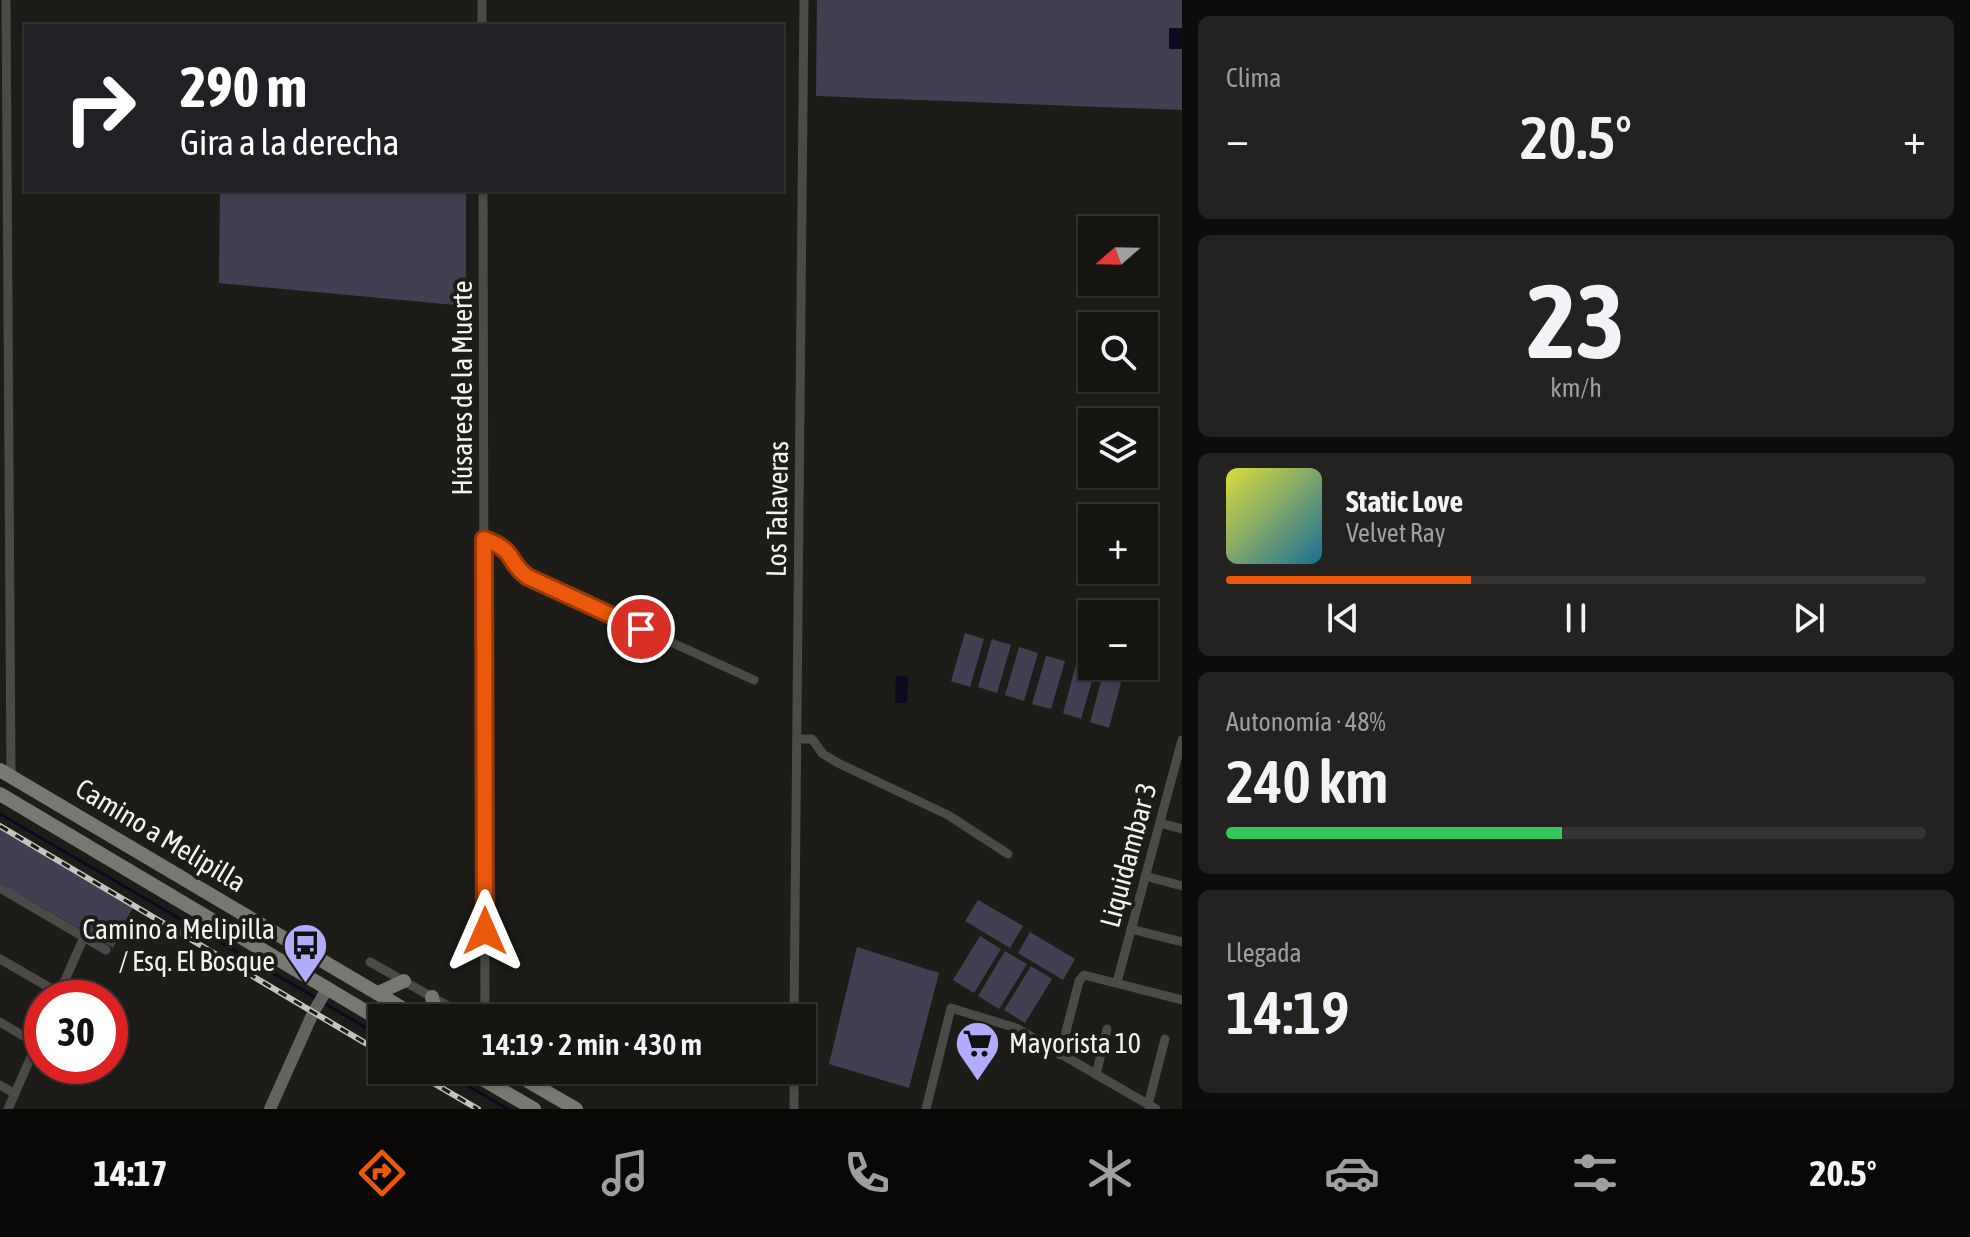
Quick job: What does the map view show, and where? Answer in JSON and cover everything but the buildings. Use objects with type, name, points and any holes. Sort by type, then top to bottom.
[{"type":"main road","name":"Camino a Melipilla","points":[[5,774],[396,1004]]},
{"type":"main road","name":"Camino a Melipilla","points":[[0,794],[322,997],[368,1015]]},
{"type":"main road","points":[[378,993],[404,981]]},
{"type":"main road","points":[[432,997],[434,1004]]},
{"type":"main road","points":[[491,1084],[534,1109]]},
{"type":"main road","points":[[533,1084],[576,1109]]},
{"type":"street","points":[[5,774],[6,0]]},
{"type":"street","points":[[482,0],[482,24]]},
{"type":"street","name":"Los Talaveras","points":[[794,1004],[804,0]]},
{"type":"street","name":"Húsares de la Muerte","points":[[483,192],[485,1004]]},
{"type":"street","points":[[484,539],[505,547],[519,571],[528,577],[754,680]]},
{"type":"street","points":[[797,739],[812,739],[823,754],[838,763],[948,815],[1008,854]]},
{"type":"street","name":"Liquidambar 3","points":[[1117,982],[1182,740]]},
{"type":"street","points":[[1160,823],[1182,829]]},
{"type":"street","points":[[1145,876],[1182,886]]},
{"type":"street","points":[[0,888],[106,950]]},
{"type":"street","points":[[1131,929],[1182,942]]},
{"type":"street","points":[[65,980],[84,937]]},
{"type":"street","points":[[0,959],[33,980]]},
{"type":"street","points":[[370,962],[444,1004]]},
{"type":"street","points":[[1060,1055],[1080,978],[1086,974],[1182,1000]]},
{"type":"street","points":[[270,1109],[322,997]]},
{"type":"street","points":[[926,1109],[951,1008],[1016,1028],[1152,1107],[1165,1039]]},
{"type":"street","points":[[0,1022],[24,1036]]},
{"type":"street","points":[[1096,1075],[1107,1029]]},
{"type":"street","points":[[8,1109],[24,1074]]},
{"type":"street","points":[[794,1084],[794,1109]]},
{"type":"street","points":[[0,1085],[15,1094]]},
{"type":"shaded area","points":[[817,0],[1182,0],[1182,110],[816,96]]},
{"type":"shaded area","points":[[1169,28],[1182,28],[1182,49],[1169,49]]},
{"type":"shaded area","points":[[220,192],[466,192],[466,306],[219,283]]},
{"type":"shaded area","points":[[965,633],[984,639],[970,687],[951,681]]},
{"type":"shaded area","points":[[992,639],[1011,645],[997,693],[978,687]]},
{"type":"shaded area","points":[[1019,647],[1038,653],[1024,701],[1005,695]]},
{"type":"shaded area","points":[[1046,656],[1065,661],[1051,709],[1032,704]]},
{"type":"shaded area","points":[[1076,665],[1078,680],[1092,680],[1081,719],[1063,713]]},
{"type":"shaded area","points":[[896,676],[908,677],[907,703],[895,703]]},
{"type":"shaded area","points":[[1101,680],[1122,680],[1109,728],[1090,722]]},
{"type":"shaded area","points":[[0,829],[133,907],[113,948],[0,883]]},
{"type":"shaded area","points":[[978,900],[1023,926],[1010,948],[965,921]]},
{"type":"shaded area","points":[[1030,932],[1075,959],[1063,980],[1018,953]]},
{"type":"shaded area","points":[[980,936],[1001,949],[974,993],[953,980]]},
{"type":"shaded area","points":[[857,947],[939,973],[909,1088],[829,1064]]},
{"type":"shaded area","points":[[1005,951],[1027,964],[999,1009],[978,996]]},
{"type":"shaded area","points":[[1031,966],[1052,979],[1025,1023],[1004,1010]]},
{"type":"waterway","points":[[0,814],[318,999]]},
{"type":"waterway","points":[[324,1003],[368,1029]]},
{"type":"waterway","points":[[464,1084],[508,1109]]},
{"type":"railway","points":[[0,826],[368,1045]]},
{"type":"railway","points":[[435,1084],[478,1109]]},
{"type":"place","name":"Camino a Melipilla / Esq. El Bosque","points":[[306,984]]},
{"type":"place","name":"Mayorista 10","points":[[978,1082]]},
{"type":"route","points":[[485,931],[484,539],[505,547],[519,571],[528,577],[641,629]]}]
